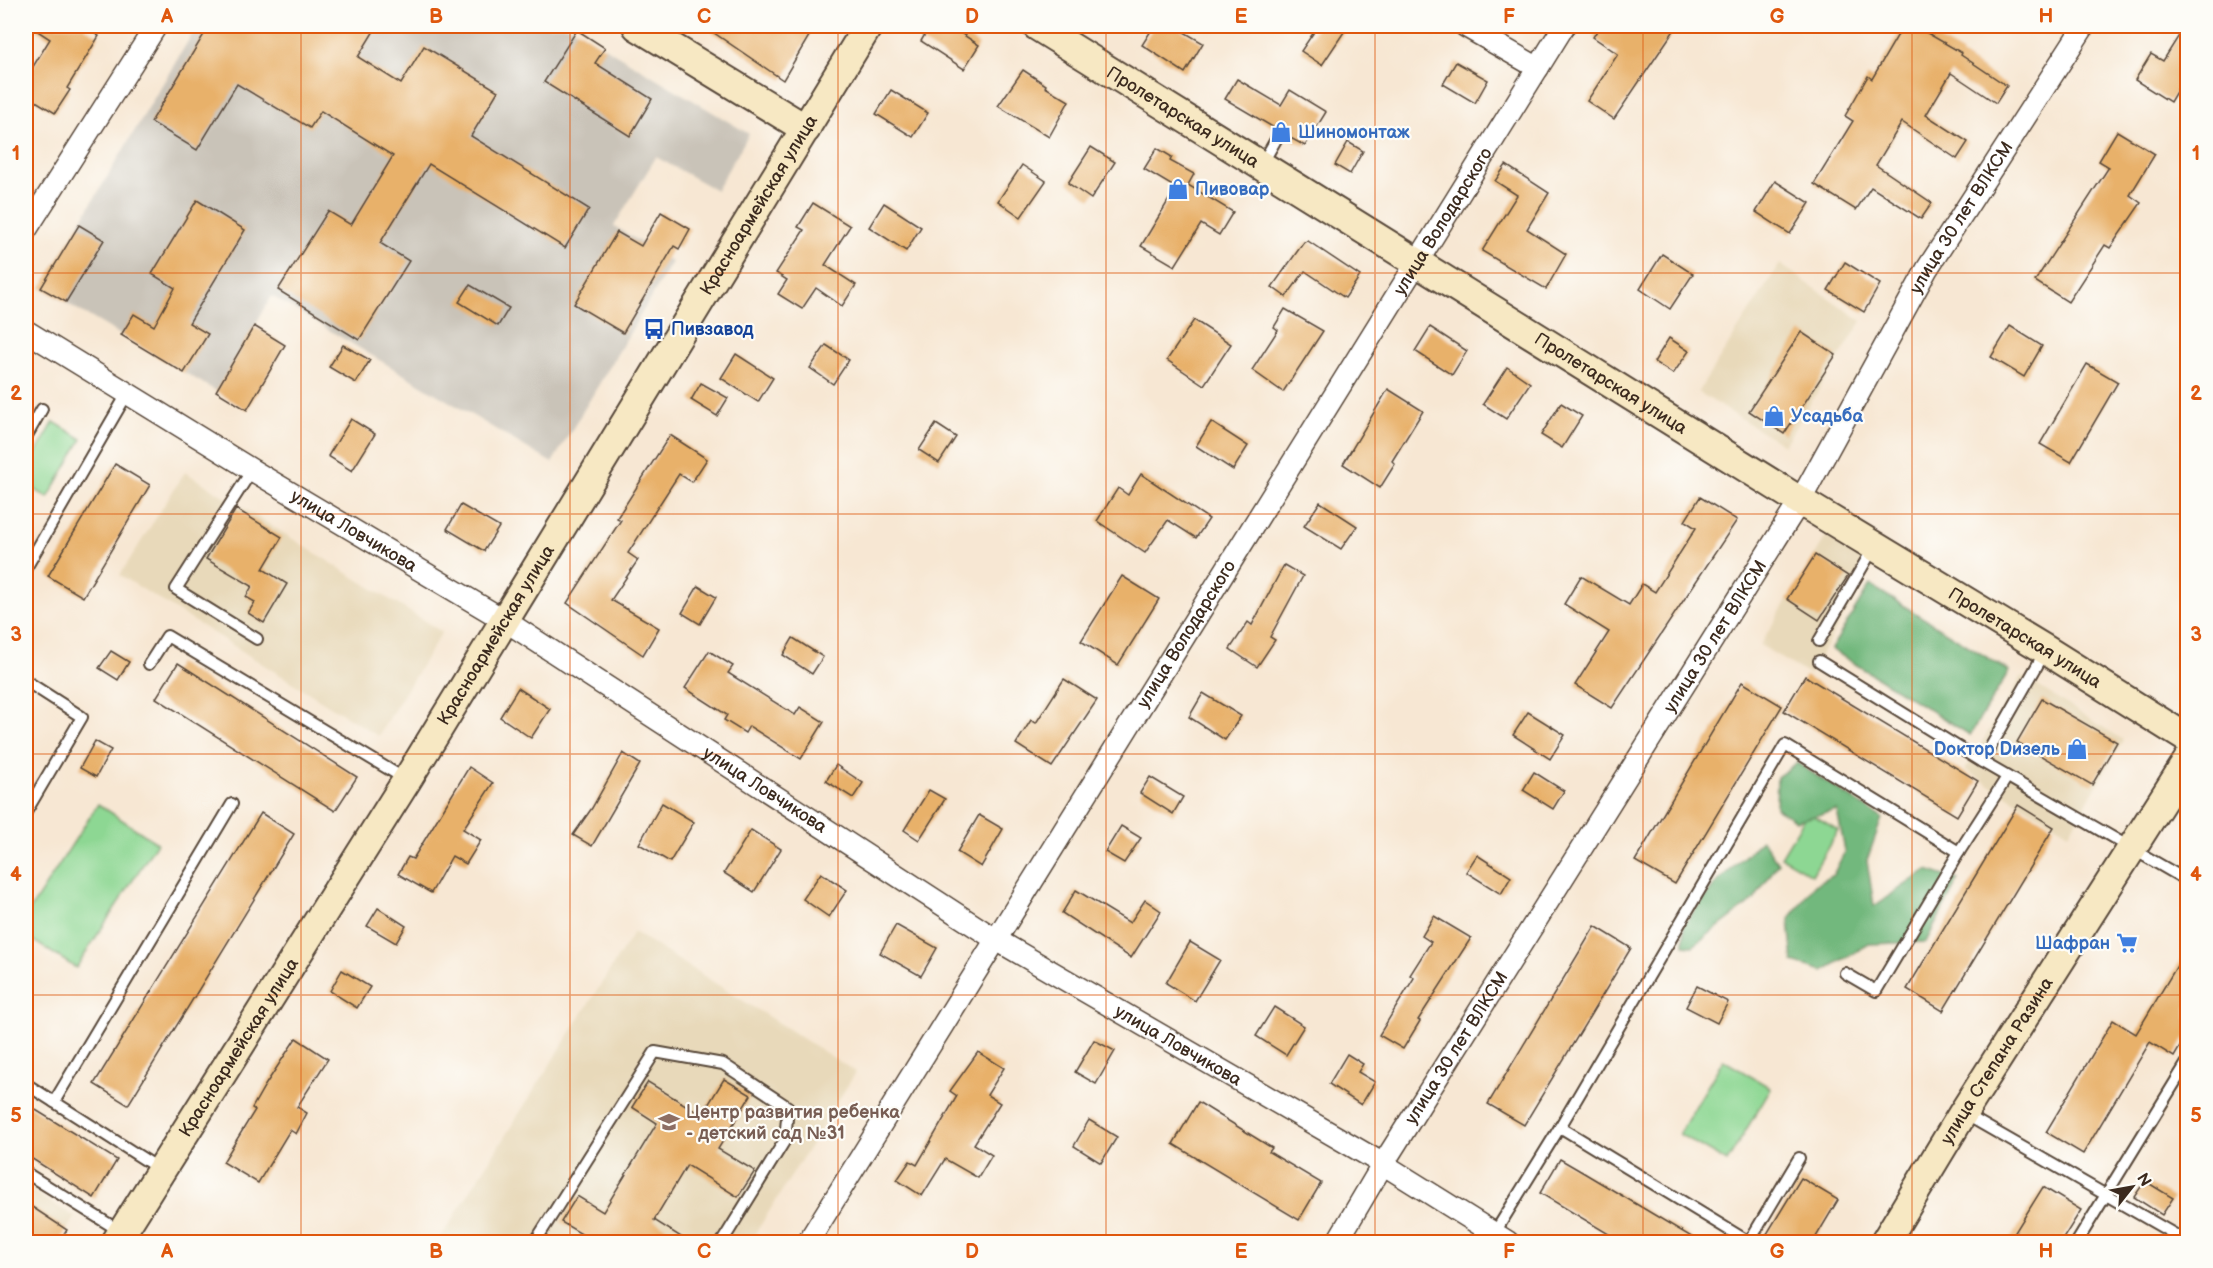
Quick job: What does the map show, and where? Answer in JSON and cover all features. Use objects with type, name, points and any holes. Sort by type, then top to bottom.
[{"type":"street","points":[[26,231],[156,26]]},
{"type":"street","points":[[637,26],[806,129]]},
{"type":"street","name":"Красноармейская улица","points":[[119,1238],[407,780],[868,26]]},
{"type":"street","name":"Пролетарская улица","points":[[1037,26],[2187,739]]},
{"type":"street","points":[[1465,26],[1538,68]]},
{"type":"street","name":"улица Володарского","points":[[808,1242],[1564,26]]},
{"type":"street","name":"улица 30 лет ВЛКСМ","points":[[1337,1242],[1383,1164],[1800,501],[1927,268],[2084,26]]},
{"type":"street","name":"улица Ловчикова","points":[[26,331],[252,470],[504,620],[995,939],[1383,1164],[1501,1238]]},
{"type":"street","name":"улица Степана Разина","points":[[1885,1242],[1963,1113],[2187,760]]},
{"type":"lane","points":[[1262,164],[1278,136]]},
{"type":"lane","points":[[26,568],[127,394]]},
{"type":"lane","points":[[26,437],[42,409]]},
{"type":"lane","points":[[252,470],[177,589],[257,639]]},
{"type":"lane","points":[[1819,640],[1874,546]]},
{"type":"lane","points":[[149,664],[167,636],[407,780]]},
{"type":"lane","points":[[1982,762],[2046,650]]},
{"type":"lane","points":[[1819,661],[2007,777],[2133,847],[2187,881]]},
{"type":"lane","points":[[26,681],[82,717],[26,812]]},
{"type":"lane","points":[[1501,1238],[1560,1127],[1785,745],[1959,852]]},
{"type":"lane","points":[[1845,973],[1876,991],[2007,777]]},
{"type":"lane","points":[[54,1102],[232,804]]},
{"type":"lane","points":[[535,1242],[655,1052],[723,1064],[788,1107],[785,1140],[722,1242]]},
{"type":"lane","points":[[2077,1242],[2187,1061]]},
{"type":"lane","points":[[26,1084],[161,1170]]},
{"type":"lane","points":[[1963,1113],[2187,1242]]},
{"type":"lane","points":[[1560,1127],[1749,1242],[1799,1158]]},
{"type":"lane","points":[[26,1173],[119,1238]]},
{"type":"shaded area","name":"Пивзавод","points":[[197,26],[569,26],[749,134],[716,190],[656,157],[614,226],[672,262],[552,463],[272,296],[216,391],[41,288]]},
{"type":"shaded area","points":[[1780,264],[1862,321],[1784,445],[1698,392]]},
{"type":"shaded area","points":[[185,472],[442,632],[378,736],[120,575]]},
{"type":"shaded area","points":[[1827,535],[1873,566],[1809,675],[1760,645]]},
{"type":"shaded area","points":[[2022,676],[2123,740],[2069,833],[1965,770]]},
{"type":"shaded area","name":"Центр развития ребенка - детский сад №31","points":[[634,932],[856,1072],[750,1242],[438,1242]]},
{"type":"shaded area","points":[[26,1187],[75,1217],[59,1242],[26,1242]]},
{"type":"green space","points":[[54,422],[82,439],[48,498],[26,484],[26,470]]},
{"type":"green space","points":[[1870,585],[2009,671],[1970,735],[1831,649]]},
{"type":"green space","points":[[1797,763],[1882,818],[1867,860],[1874,906],[1927,870],[1958,880],[1926,942],[1869,944],[1823,971],[1793,962],[1789,920],[1813,886],[1833,875],[1845,851],[1837,810],[1796,821],[1776,808],[1777,777]]},
{"type":"green space","points":[[98,804],[157,843],[76,968],[26,936],[26,916]]},
{"type":"green space","points":[[1808,812],[1838,830],[1812,875],[1781,857]]},
{"type":"green space","points":[[1762,840],[1778,863],[1754,900],[1693,946],[1684,945],[1684,924],[1718,881]]},
{"type":"green space","points":[[1723,1060],[1771,1088],[1727,1162],[1679,1134]]},
{"type":"building","points":[[30,26],[82,26],[99,36],[67,88],[70,90],[55,113],[26,95],[26,78],[50,39]]},
{"type":"building","points":[[209,26],[377,26],[358,57],[401,84],[424,46],[498,91],[471,136],[589,209],[565,248],[429,164],[380,243],[409,261],[359,340],[278,290],[328,211],[351,225],[393,156],[321,111],[310,128],[237,84],[197,150],[151,122]]},
{"type":"building","points":[[704,26],[815,26],[783,80]]},
{"type":"building","points":[[930,26],[950,26],[979,45],[964,69],[921,41]]},
{"type":"building","points":[[1154,26],[1174,26],[1203,43],[1185,73],[1142,45]]},
{"type":"building","points":[[1318,26],[1348,26],[1322,65],[1301,51]]},
{"type":"building","points":[[1600,26],[1677,26],[1614,119],[1587,101],[1618,54],[1593,37]]},
{"type":"building","points":[[1903,26],[1915,26],[1962,53],[1961,55],[2007,86],[1996,103],[1951,73],[1926,115],[1968,142],[1957,159],[1902,122],[1876,165],[1932,203],[1921,219],[1871,187],[1856,210],[1814,184],[1853,121],[1845,116],[1868,76],[1872,79]]},
{"type":"building","points":[[2187,26],[2187,73],[2170,102],[2135,80],[2151,54],[2163,61]]},
{"type":"building","points":[[577,30],[605,48],[595,63],[652,99],[630,136],[544,82]]},
{"type":"building","points":[[1456,62],[1488,80],[1475,103],[1443,84]]},
{"type":"building","points":[[1023,70],[1046,85],[1045,87],[1069,101],[1049,137],[998,106]]},
{"type":"building","points":[[1237,79],[1281,105],[1290,90],[1326,112],[1305,146],[1285,135],[1282,130],[1276,129],[1225,99]]},
{"type":"building","points":[[891,90],[928,113],[913,137],[876,114]]},
{"type":"building","points":[[2117,131],[2155,154],[2130,195],[2141,203],[2110,248],[2105,245],[2068,302],[2035,281],[2109,167],[2099,161]]},
{"type":"building","points":[[1348,142],[1363,151],[1350,174],[1335,165]]},
{"type":"building","points":[[1091,147],[1115,162],[1091,199],[1068,183]]},
{"type":"building","points":[[1157,148],[1172,157],[1170,161],[1194,174],[1188,185],[1233,212],[1219,235],[1201,224],[1175,266],[1141,246],[1176,188],[1144,169]]},
{"type":"building","points":[[1022,165],[1046,181],[1021,217],[998,201]]},
{"type":"building","points":[[1506,165],[1549,193],[1527,229],[1566,254],[1546,289],[1482,251],[1517,195],[1495,181]]},
{"type":"building","points":[[1775,181],[1810,203],[1790,234],[1756,212]]},
{"type":"building","points":[[197,200],[245,230],[189,323],[208,334],[184,373],[121,335],[134,314],[154,326],[175,288],[152,274]]},
{"type":"building","points":[[813,203],[850,226],[825,265],[856,285],[842,306],[816,288],[802,309],[778,294],[787,280],[776,273],[804,230],[798,227]]},
{"type":"building","points":[[884,203],[921,227],[906,251],[869,227]]},
{"type":"building","points":[[661,212],[690,229],[679,249],[674,246],[623,333],[574,304],[617,232],[641,246]]},
{"type":"building","points":[[79,225],[104,240],[66,302],[41,288]]},
{"type":"building","points":[[1308,241],[1360,276],[1345,298],[1305,271],[1286,297],[1272,287],[1304,242]]},
{"type":"building","points":[[1662,254],[1693,274],[1670,309],[1640,289]]},
{"type":"building","points":[[1845,262],[1880,284],[1864,312],[1828,290]]},
{"type":"building","points":[[470,285],[509,308],[498,326],[459,302]]},
{"type":"building","points":[[1285,309],[1323,331],[1283,392],[1252,370],[1278,330],[1274,327]]},
{"type":"building","points":[[1194,320],[1231,344],[1204,385],[1167,360]]},
{"type":"building","points":[[254,326],[285,345],[247,410],[216,391]]},
{"type":"building","points":[[2010,326],[2042,346],[2024,377],[1991,357]]},
{"type":"building","points":[[1430,327],[1467,351],[1452,375],[1415,351]]},
{"type":"building","points":[[1801,332],[1836,355],[1784,434],[1749,411]]},
{"type":"building","points":[[1669,338],[1689,351],[1673,374],[1654,362]]},
{"type":"building","points":[[343,345],[370,360],[356,383],[329,367]]},
{"type":"building","points":[[826,345],[849,360],[833,384],[810,368]]},
{"type":"building","points":[[736,354],[773,378],[758,402],[721,378]]},
{"type":"building","points":[[2087,364],[2118,382],[2071,462],[2040,444]]},
{"type":"building","points":[[1507,367],[1530,383],[1506,419],[1483,404]]},
{"type":"building","points":[[701,383],[728,398],[717,416],[691,400]]},
{"type":"building","points":[[1388,389],[1423,411],[1392,461],[1395,464],[1380,488],[1343,464]]},
{"type":"building","points":[[1561,403],[1582,416],[1562,448],[1541,435]]},
{"type":"building","points":[[351,419],[375,434],[352,471],[328,456]]},
{"type":"building","points":[[1211,422],[1248,446],[1233,470],[1196,446]]},
{"type":"building","points":[[936,424],[956,437],[939,463],[919,450]]},
{"type":"building","points":[[670,435],[707,459],[692,482],[679,474],[628,553],[638,560],[611,600],[659,628],[643,655],[567,603],[621,520],[617,518]]},
{"type":"building","points":[[115,464],[150,485],[83,597],[48,576]]},
{"type":"building","points":[[1141,474],[1209,519],[1196,538],[1168,520],[1145,553],[1097,521],[1118,488],[1128,495]]},
{"type":"building","points":[[1700,497],[1737,520],[1612,708],[1575,685],[1609,632],[1564,604],[1581,576],[1629,605],[1642,584],[1655,592],[1696,528],[1685,521]]},
{"type":"building","points":[[1320,502],[1357,526],[1341,549],[1304,526]]},
{"type":"building","points":[[461,505],[499,527],[484,551],[447,529]]},
{"type":"building","points":[[236,509],[282,537],[263,569],[287,584],[264,623],[248,613],[255,602],[246,597],[252,586],[206,559]]},
{"type":"building","points":[[1815,555],[1848,576],[1819,620],[1787,599]]},
{"type":"building","points":[[1284,565],[1303,576],[1270,637],[1275,640],[1257,667],[1230,649],[1248,622],[1252,625]]},
{"type":"building","points":[[1122,576],[1159,599],[1118,665],[1081,641]]},
{"type":"building","points":[[698,586],[716,597],[700,624],[682,613]]},
{"type":"building","points":[[793,638],[823,657],[812,674],[783,655]]},
{"type":"building","points":[[111,651],[129,662],[118,680],[99,668]]},
{"type":"building","points":[[709,651],[733,666],[728,673],[795,715],[800,707],[824,722],[801,759],[749,726],[745,733],[724,720],[727,715],[685,688]]},
{"type":"building","points":[[178,663],[357,777],[335,811],[156,698]]},
{"type":"building","points":[[1805,676],[1978,781],[1957,816],[1784,711]]},
{"type":"building","points":[[1064,679],[1097,700],[1052,767],[1016,744],[1031,720],[1036,723]]},
{"type":"building","points":[[1742,682],[1782,706],[1675,884],[1635,861]]},
{"type":"building","points":[[518,688],[550,709],[531,738],[500,717]]},
{"type":"building","points":[[1203,693],[1241,716],[1225,740],[1189,717]]},
{"type":"building","points":[[2042,699],[2117,742],[2092,785],[2017,742]]},
{"type":"building","points":[[1528,712],[1565,735],[1550,759],[1513,735]]},
{"type":"building","points":[[95,741],[111,750],[96,777],[80,768]]},
{"type":"building","points":[[623,753],[640,764],[592,846],[573,835],[592,808]]},
{"type":"building","points":[[836,765],[863,783],[853,798],[826,781]]},
{"type":"building","points":[[469,767],[493,783],[463,829],[481,840],[466,864],[452,856],[431,893],[398,874],[408,857],[413,859]]},
{"type":"building","points":[[1534,772],[1564,791],[1553,809],[1523,790]]},
{"type":"building","points":[[1150,777],[1183,797],[1173,814],[1140,793]]},
{"type":"building","points":[[929,790],[945,799],[919,840],[904,830]]},
{"type":"building","points":[[662,803],[694,822],[670,862],[639,844]]},
{"type":"building","points":[[2018,805],[2054,827],[1943,1011],[1907,989]]},
{"type":"building","points":[[261,813],[294,834],[128,1105],[94,1084]]},
{"type":"building","points":[[979,815],[1003,829],[981,867],[957,852]]},
{"type":"building","points":[[1121,826],[1141,838],[1124,863],[1105,852]]},
{"type":"building","points":[[751,830],[781,849],[754,892],[724,873]]},
{"type":"building","points":[[1477,855],[1511,877],[1501,894],[1466,872]]},
{"type":"building","points":[[821,873],[847,890],[829,917],[803,899]]},
{"type":"building","points":[[1076,890],[1130,923],[1145,900],[1161,911],[1131,958],[1062,913]]},
{"type":"building","points":[[378,908],[406,926],[396,943],[367,926]]},
{"type":"building","points":[[1434,916],[1471,938],[1418,1020],[1420,1021],[1403,1049],[1379,1035],[1414,978],[1410,975],[1431,942],[1422,936]]},
{"type":"building","points":[[896,925],[937,948],[921,976],[880,953]]},
{"type":"building","points":[[1595,926],[1631,948],[1524,1125],[1488,1104]]},
{"type":"building","points":[[1190,942],[1220,960],[1195,1001],[1166,983]]},
{"type":"building","points":[[2187,949],[2187,1035],[2174,1057],[2150,1042],[2083,1154],[2046,1132],[2113,1020],[2136,1034]]},
{"type":"building","points":[[342,970],[370,987],[357,1008],[330,991]]},
{"type":"building","points":[[1697,986],[1728,1002],[1717,1023],[1686,1007]]},
{"type":"building","points":[[1274,1007],[1304,1026],[1286,1055],[1256,1036]]},
{"type":"building","points":[[296,1038],[328,1059],[297,1107],[307,1113],[296,1134],[290,1130],[258,1183],[223,1162],[255,1110],[252,1108],[264,1087]]},
{"type":"building","points":[[1094,1040],[1115,1051],[1096,1084],[1075,1072]]},
{"type":"building","points":[[978,1052],[1004,1068],[987,1095],[1000,1103],[974,1144],[992,1155],[978,1178],[945,1159],[922,1196],[897,1180],[910,1161],[917,1165],[957,1096],[950,1091]]},
{"type":"building","points":[[1347,1054],[1363,1064],[1358,1072],[1375,1082],[1361,1105],[1329,1084]]},
{"type":"building","points":[[724,1079],[751,1095],[718,1149],[755,1171],[738,1197],[687,1165],[654,1220],[689,1242],[595,1242],[561,1222],[577,1196],[603,1212],[657,1123],[632,1107],[648,1082],[702,1115]]},
{"type":"building","points":[[1198,1102],[1272,1148],[1269,1152],[1321,1183],[1299,1220],[1173,1144]]},
{"type":"building","points":[[26,1104],[117,1160],[94,1198],[26,1155]]},
{"type":"building","points":[[1089,1120],[1117,1137],[1101,1163],[1074,1146]]},
{"type":"building","points":[[1560,1159],[1700,1242],[1622,1242],[1540,1193]]},
{"type":"building","points":[[1801,1178],[1838,1200],[1813,1242],[1762,1242]]},
{"type":"building","points":[[2145,1181],[2173,1198],[2162,1215],[2134,1197]]},
{"type":"building","points":[[2043,1187],[2081,1210],[2061,1242],[2009,1242]]},
{"type":"building","points":[[26,1203],[67,1230],[59,1242],[26,1242]]},
{"type":"place","name":"Шиномонтаж","points":[[1281,132]]},
{"type":"place","name":"Пивовар","points":[[1178,189]]},
{"type":"place","name":"Пивзавод","points":[[654,329]]},
{"type":"place","name":"Усадьба","points":[[1774,416]]},
{"type":"place","name":"Dоктор Dизель","points":[[2077,749]]},
{"type":"place","name":"Шафран","points":[[2127,943]]},
{"type":"place","name":"Центр развития ребенка - детский сад №31","points":[[669,1122]]}]
